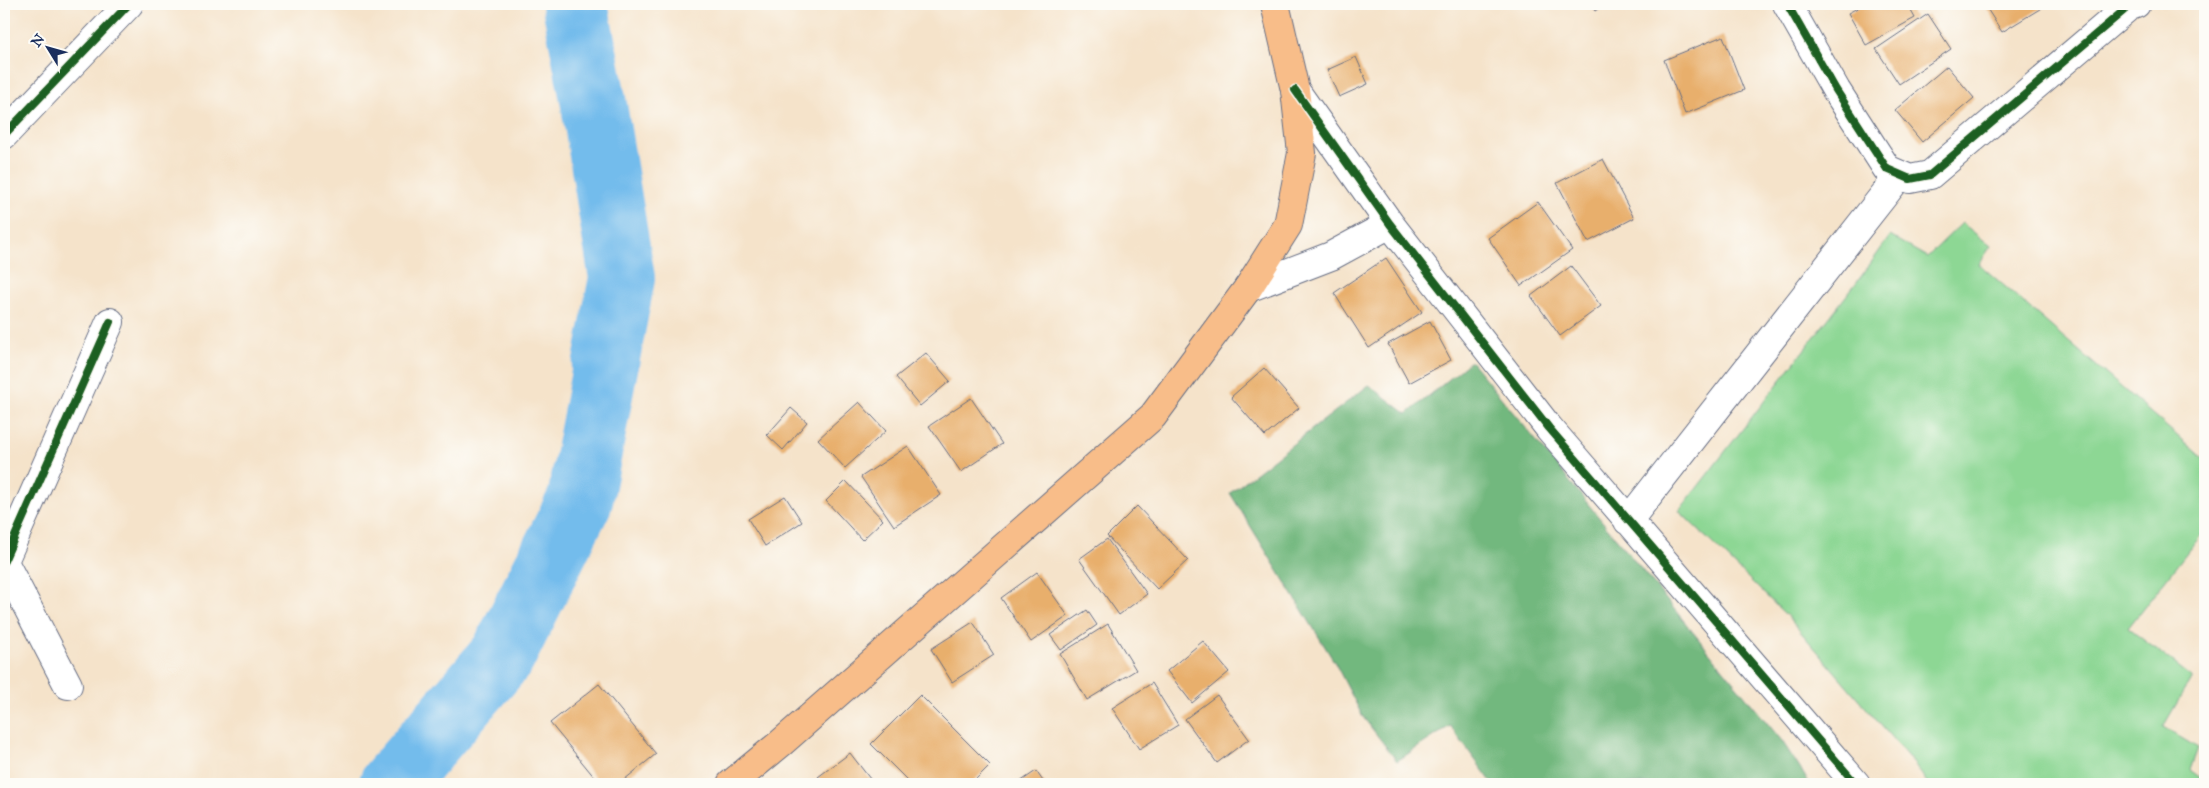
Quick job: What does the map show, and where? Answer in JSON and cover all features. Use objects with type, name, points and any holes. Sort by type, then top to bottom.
[{"type":"main road","points":[[731,784],[781,743],[1153,416],[1248,288],[1288,225],[1302,152],[1295,90],[1275,4]]},
{"type":"street","points":[[4,135],[130,4]]},
{"type":"street","points":[[1787,4],[1836,90],[1887,169],[1899,176],[1910,179],[1930,175],[2128,7],[2136,4]]},
{"type":"street","points":[[1295,90],[1390,224],[1548,428],[1856,784]]},
{"type":"street","points":[[1628,521],[1899,176]]},
{"type":"street","points":[[1248,288],[1331,256],[1390,224]]},
{"type":"street","points":[[68,685],[4,562],[110,322]]},
{"type":"green space","points":[[1962,223],[1991,246],[1979,264],[2205,460],[2205,529],[2128,628],[2192,677],[2163,727],[2198,748],[2190,770],[2205,781],[2205,784],[1928,784],[1916,766],[1787,616],[1679,511],[1863,274],[1890,236],[1927,257]]},
{"type":"green space","points":[[1471,361],[1782,741],[1810,784],[1493,784],[1450,726],[1397,761],[1363,717],[1335,663],[1230,493],[1369,385],[1407,414]]},
{"type":"building","points":[[1590,4],[1605,4],[1595,11]]},
{"type":"building","points":[[1865,4],[1907,4],[1915,18],[1866,45],[1848,13]]},
{"type":"building","points":[[1984,4],[2048,4],[2002,32]]},
{"type":"building","points":[[1928,14],[1951,49],[1899,84],[1876,49]]},
{"type":"building","points":[[1723,36],[1744,90],[1685,114],[1664,60]]},
{"type":"building","points":[[1356,57],[1368,84],[1339,97],[1327,70]]},
{"type":"building","points":[[1947,66],[1974,98],[1922,142],[1895,110]]},
{"type":"building","points":[[1603,159],[1634,218],[1588,242],[1557,183]]},
{"type":"building","points":[[1538,202],[1572,250],[1521,286],[1488,238]]},
{"type":"building","points":[[1386,258],[1422,312],[1369,348],[1334,293]]},
{"type":"building","points":[[1571,266],[1601,306],[1560,336],[1531,296]]},
{"type":"building","points":[[1430,321],[1451,360],[1409,383],[1388,344]]},
{"type":"building","points":[[926,353],[950,381],[920,406],[896,377]]},
{"type":"building","points":[[1264,368],[1299,408],[1265,436],[1231,397]]},
{"type":"building","points":[[971,398],[1002,444],[961,472],[929,426]]},
{"type":"building","points":[[859,402],[886,431],[845,468],[818,439]]},
{"type":"building","points":[[791,408],[807,422],[783,450],[767,435]]},
{"type":"building","points":[[908,446],[941,495],[894,526],[861,477]]},
{"type":"building","points":[[846,481],[883,520],[862,540],[826,501]]},
{"type":"building","points":[[785,496],[802,522],[765,546],[748,519]]},
{"type":"building","points":[[1137,506],[1188,560],[1157,589],[1107,536]]},
{"type":"building","points":[[1107,539],[1147,594],[1119,615],[1079,559]]},
{"type":"building","points":[[1037,572],[1068,616],[1031,642],[1001,598]]},
{"type":"building","points":[[1087,610],[1097,625],[1061,650],[1050,635]]},
{"type":"building","points":[[973,622],[994,655],[952,682],[931,649]]},
{"type":"building","points":[[1108,624],[1136,670],[1087,700],[1060,654]]},
{"type":"building","points":[[1203,641],[1229,672],[1192,703],[1167,671]]},
{"type":"building","points":[[1152,683],[1178,725],[1139,749],[1112,708]]},
{"type":"building","points":[[599,684],[656,754],[619,784],[600,784],[550,723]]},
{"type":"building","points":[[920,695],[990,765],[971,784],[911,784],[871,744]]},
{"type":"building","points":[[1217,695],[1249,739],[1217,763],[1185,719]]},
{"type":"building","points":[[850,753],[874,784],[823,784],[818,777]]},
{"type":"building","points":[[1036,771],[1045,784],[1017,784]]},
{"type":"waterway","points":[[392,784],[503,655],[580,500],[622,278],[593,99],[575,4]]},
{"type":"cycle path","points":[[4,135],[129,4]]},
{"type":"cycle path","points":[[1787,4],[1836,90],[1887,169],[1910,179],[1930,175],[2128,7],[2136,4]]},
{"type":"cycle path","points":[[1295,90],[1390,224],[1549,428],[1856,784]]},
{"type":"cycle path","points":[[4,561],[110,322]]}]
